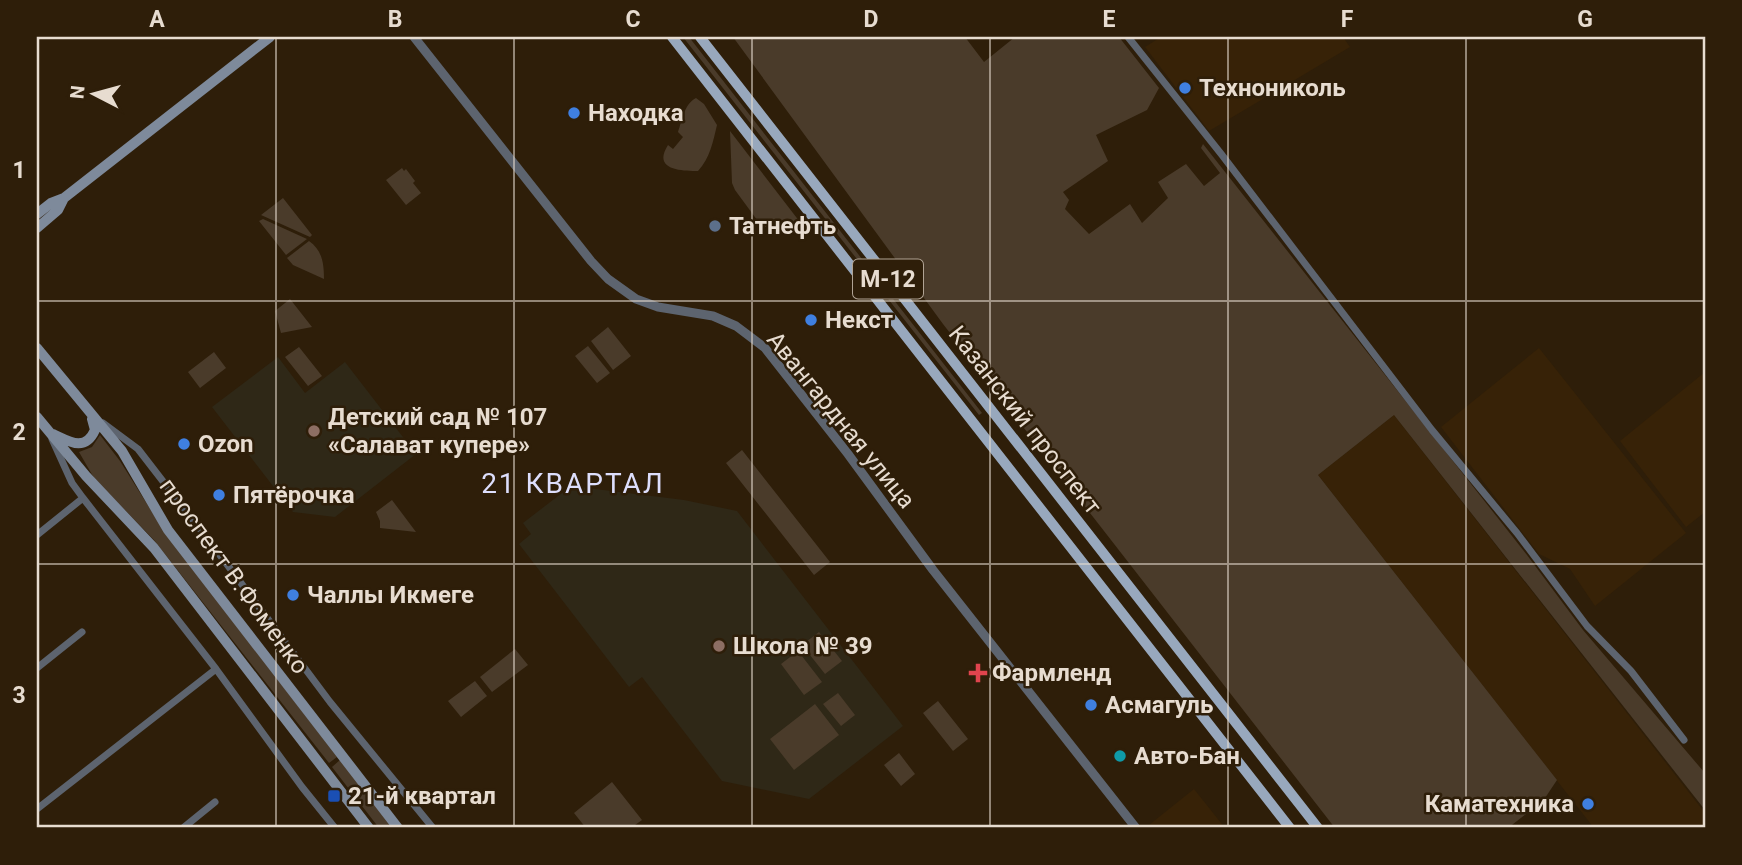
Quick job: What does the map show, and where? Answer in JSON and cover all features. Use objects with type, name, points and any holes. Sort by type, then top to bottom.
[{"type":"main road","points":[[37,214],[51,203],[64,198],[270,37]]},
{"type":"main road","name":"Казанский проспект","points":[[672,37],[1290,828]]},
{"type":"main road","name":"Казанский проспект","points":[[700,37],[1318,828]]},
{"type":"main road","points":[[37,228],[58,210],[64,198]]},
{"type":"main road","name":"проспект В.Фоменко","points":[[37,348],[122,451],[168,530],[398,828]]},
{"type":"main road","points":[[969,417],[980,422],[985,421],[986,404]]},
{"type":"main road","points":[[49,432],[73,443],[86,442],[95,430],[89,413]]},
{"type":"main road","name":"проспект В.Фоменко","points":[[37,417],[154,548],[369,828]]},
{"type":"street","name":"Авангардная улица","points":[[414,37],[608,279],[642,302],[713,316],[736,326],[765,348],[848,454],[933,570],[1136,828]]},
{"type":"street","points":[[1128,37],[1587,626],[1632,671],[1685,740]]},
{"type":"street","points":[[89,413],[138,449],[330,702],[433,828]]},
{"type":"street","points":[[49,432],[72,483],[335,828]]},
{"type":"street","points":[[37,535],[83,498]]},
{"type":"street","points":[[37,668],[82,632]]},
{"type":"street","points":[[37,809],[216,669]]},
{"type":"street","points":[[183,828],[215,802]]},
{"type":"shaded area","points":[[683,37],[689,37],[982,413],[979,415]]},
{"type":"shaded area","points":[[733,37],[965,37],[984,62],[1015,37],[1119,37],[1159,88],[1147,110],[1096,135],[1108,161],[1063,192],[1069,200],[1065,209],[1089,234],[1130,204],[1142,223],[1168,198],[1158,182],[1186,164],[1204,186],[1220,173],[1201,148],[1203,144],[1583,630],[1704,772],[1705,810],[1394,415],[1318,475],[1557,780],[1543,801],[1508,828],[1335,828],[943,324]]},
{"type":"shaded area","points":[[1161,37],[1343,37],[1350,47],[1209,131],[1145,47]]},
{"type":"shaded area","points":[[696,98],[704,104],[717,125],[714,138],[698,171],[677,169],[666,164],[664,153],[668,145],[673,149],[683,137],[678,132],[682,118],[686,108]]},
{"type":"shaded area","points":[[730,131],[803,226],[775,229],[760,224],[732,183]]},
{"type":"shaded area","points":[[402,168],[404,171],[406,169],[421,193],[406,205],[386,180]]},
{"type":"shaded area","points":[[283,198],[312,235],[310,237],[261,215]]},
{"type":"shaded area","points":[[263,219],[307,239],[286,255],[259,221]]},
{"type":"shaded area","points":[[309,241],[317,248],[321,257],[324,279],[293,265],[287,258]]},
{"type":"shaded area","points":[[290,299],[312,327],[281,333],[275,311]]},
{"type":"shaded area","points":[[608,327],[631,356],[613,370],[591,341]]},
{"type":"shaded area","points":[[588,346],[610,373],[597,383],[575,356]]},
{"type":"shaded area","points":[[299,347],[322,376],[308,386],[285,357]]},
{"type":"shaded area","points":[[1539,348],[1686,533],[1595,606],[1570,569],[1539,554],[1441,427]]},
{"type":"shaded area","points":[[214,352],[226,368],[200,388],[188,372]]},
{"type":"shaded area","name":"Детский сад № 107 «Салават купере»","points":[[278,357],[305,393],[345,362],[416,454],[335,517],[293,512],[212,407]]},
{"type":"shaded area","points":[[1705,372],[1705,512],[1686,527],[1620,441]]},
{"type":"shaded area","points":[[1394,415],[1705,813],[1705,828],[1594,828],[1318,475]]},
{"type":"shaded area","points":[[100,435],[120,461],[164,531],[337,757],[329,763],[154,540],[94,478],[79,452],[92,447]]},
{"type":"shaded area","points":[[742,450],[830,562],[814,575],[726,463]]},
{"type":"shaded area","name":"Школа № 39","points":[[571,486],[684,500],[737,511],[903,726],[809,799],[722,781],[642,677],[629,687],[519,544],[531,534],[523,523]]},
{"type":"shaded area","points":[[392,500],[416,532],[380,528],[376,512]]},
{"type":"shaded area","points":[[819,632],[842,661],[825,674],[802,645]]},
{"type":"shaded area","points":[[515,649],[528,665],[492,692],[480,677]]},
{"type":"shaded area","points":[[798,651],[822,682],[804,695],[781,664]]},
{"type":"shaded area","points":[[475,681],[487,696],[461,717],[448,701]]},
{"type":"shaded area","points":[[838,693],[855,715],[841,726],[823,704]]},
{"type":"shaded area","points":[[938,701],[968,739],[953,751],[923,713]]},
{"type":"shaded area","points":[[815,704],[839,735],[794,770],[770,739]]},
{"type":"shaded area","points":[[899,753],[915,774],[901,786],[884,765]]},
{"type":"shaded area","points":[[340,760],[394,828],[379,828],[332,767]]},
{"type":"shaded area","points":[[612,782],[642,820],[631,828],[586,828],[574,813]]},
{"type":"shaded area","points":[[1194,789],[1225,828],[1151,828],[1149,825]]},
{"type":"place","name":"Технониколь","points":[[1185,88]]},
{"type":"place","name":"Находка","points":[[574,113]]},
{"type":"place","name":"Татнефть","points":[[715,226]]},
{"type":"place","name":"Некст","points":[[811,320]]},
{"type":"place","name":"Детский сад № 107 «Салават купере»","points":[[314,431]]},
{"type":"place","name":"Ozon","points":[[184,444]]},
{"type":"place","name":"Пятёрочка","points":[[219,495]]},
{"type":"place","name":"Чаллы Икмеге","points":[[293,595]]},
{"type":"place","name":"Школа № 39","points":[[719,646]]},
{"type":"place","name":"Фармленд","points":[[978,673]]},
{"type":"place","name":"Асмагуль","points":[[1091,705]]},
{"type":"place","name":"Авто-Бан","points":[[1120,756]]},
{"type":"place","name":"21-й квартал","points":[[334,796]]},
{"type":"place","name":"Каматехника","points":[[1588,804]]},
{"type":"district","name":"21 КВАРТАЛ","points":[[573,483]]}]
